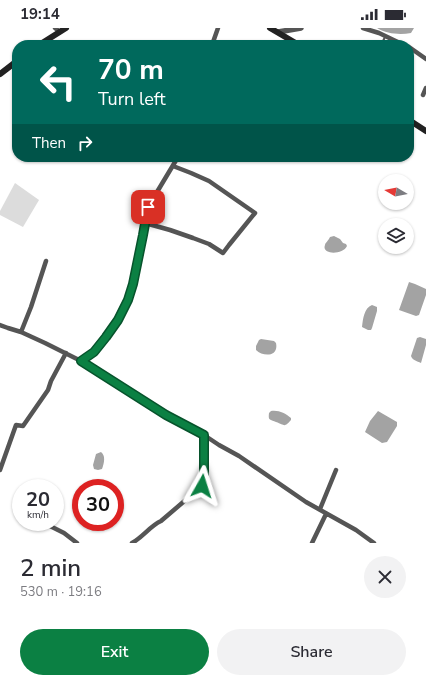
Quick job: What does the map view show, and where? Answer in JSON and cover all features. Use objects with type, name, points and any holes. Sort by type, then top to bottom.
[{"type":"main road","points":[[270,28],[291,40]]},
{"type":"main road","points":[[46,40],[60,29]]},
{"type":"main road","points":[[0,74],[12,65]]},
{"type":"main road","points":[[414,123],[426,131]]},
{"type":"street","points":[[214,40],[218,28]]},
{"type":"street","points":[[278,32],[301,28]]},
{"type":"street","points":[[363,28],[394,40]]},
{"type":"street","points":[[414,51],[426,59]]},
{"type":"street","points":[[423,95],[426,88]]},
{"type":"street","points":[[81,361],[94,352],[122,313],[133,284],[148,207],[175,162]]},
{"type":"street","points":[[145,223],[194,238],[209,244],[223,253],[255,213],[209,181],[173,166]]},
{"type":"street","points":[[21,332],[46,261]]},
{"type":"street","points":[[0,325],[21,332],[81,361],[166,415],[239,456],[306,502],[356,530],[374,543]]},
{"type":"street","points":[[0,470],[16,425],[23,426],[32,414],[48,390],[51,381],[66,353]]},
{"type":"street","points":[[132,543],[154,524],[161,521],[202,486],[204,482],[204,435]]},
{"type":"street","points":[[320,509],[336,470]]},
{"type":"street","points":[[312,543],[326,514]]},
{"type":"street","points":[[60,531],[77,543]]},
{"type":"lane","points":[[384,40],[386,36]]},
{"type":"shaded area","points":[[377,28],[414,28],[411,33],[394,34]]},
{"type":"shaded area","points":[[15,183],[39,200],[23,227],[0,215],[0,211]]},
{"type":"shaded area","points":[[334,236],[340,239],[347,246],[341,251],[333,253],[326,251],[325,248],[330,237]]},
{"type":"shaded area","points":[[409,282],[426,289],[426,295],[419,315],[416,316],[399,310]]},
{"type":"shaded area","points":[[372,305],[377,307],[377,311],[372,328],[371,330],[368,330],[362,327],[364,314],[369,306]]},
{"type":"shaded area","points":[[420,337],[426,339],[426,345],[421,363],[411,356],[417,338]]},
{"type":"shaded area","points":[[261,339],[274,341],[276,343],[276,348],[273,353],[266,355],[256,350],[256,346]]},
{"type":"shaded area","points":[[271,411],[279,411],[284,413],[291,418],[291,420],[284,425],[271,420],[269,419],[269,413]]},
{"type":"shaded area","points":[[378,411],[397,422],[397,426],[387,442],[382,443],[365,432],[370,421]]},
{"type":"shaded area","points":[[101,452],[104,458],[102,469],[94,469],[93,465],[96,454]]},
{"type":"route","points":[[148,207],[133,284],[128,300],[118,320],[106,337],[94,352],[81,361],[166,415],[204,435],[204,482],[202,486]]}]
